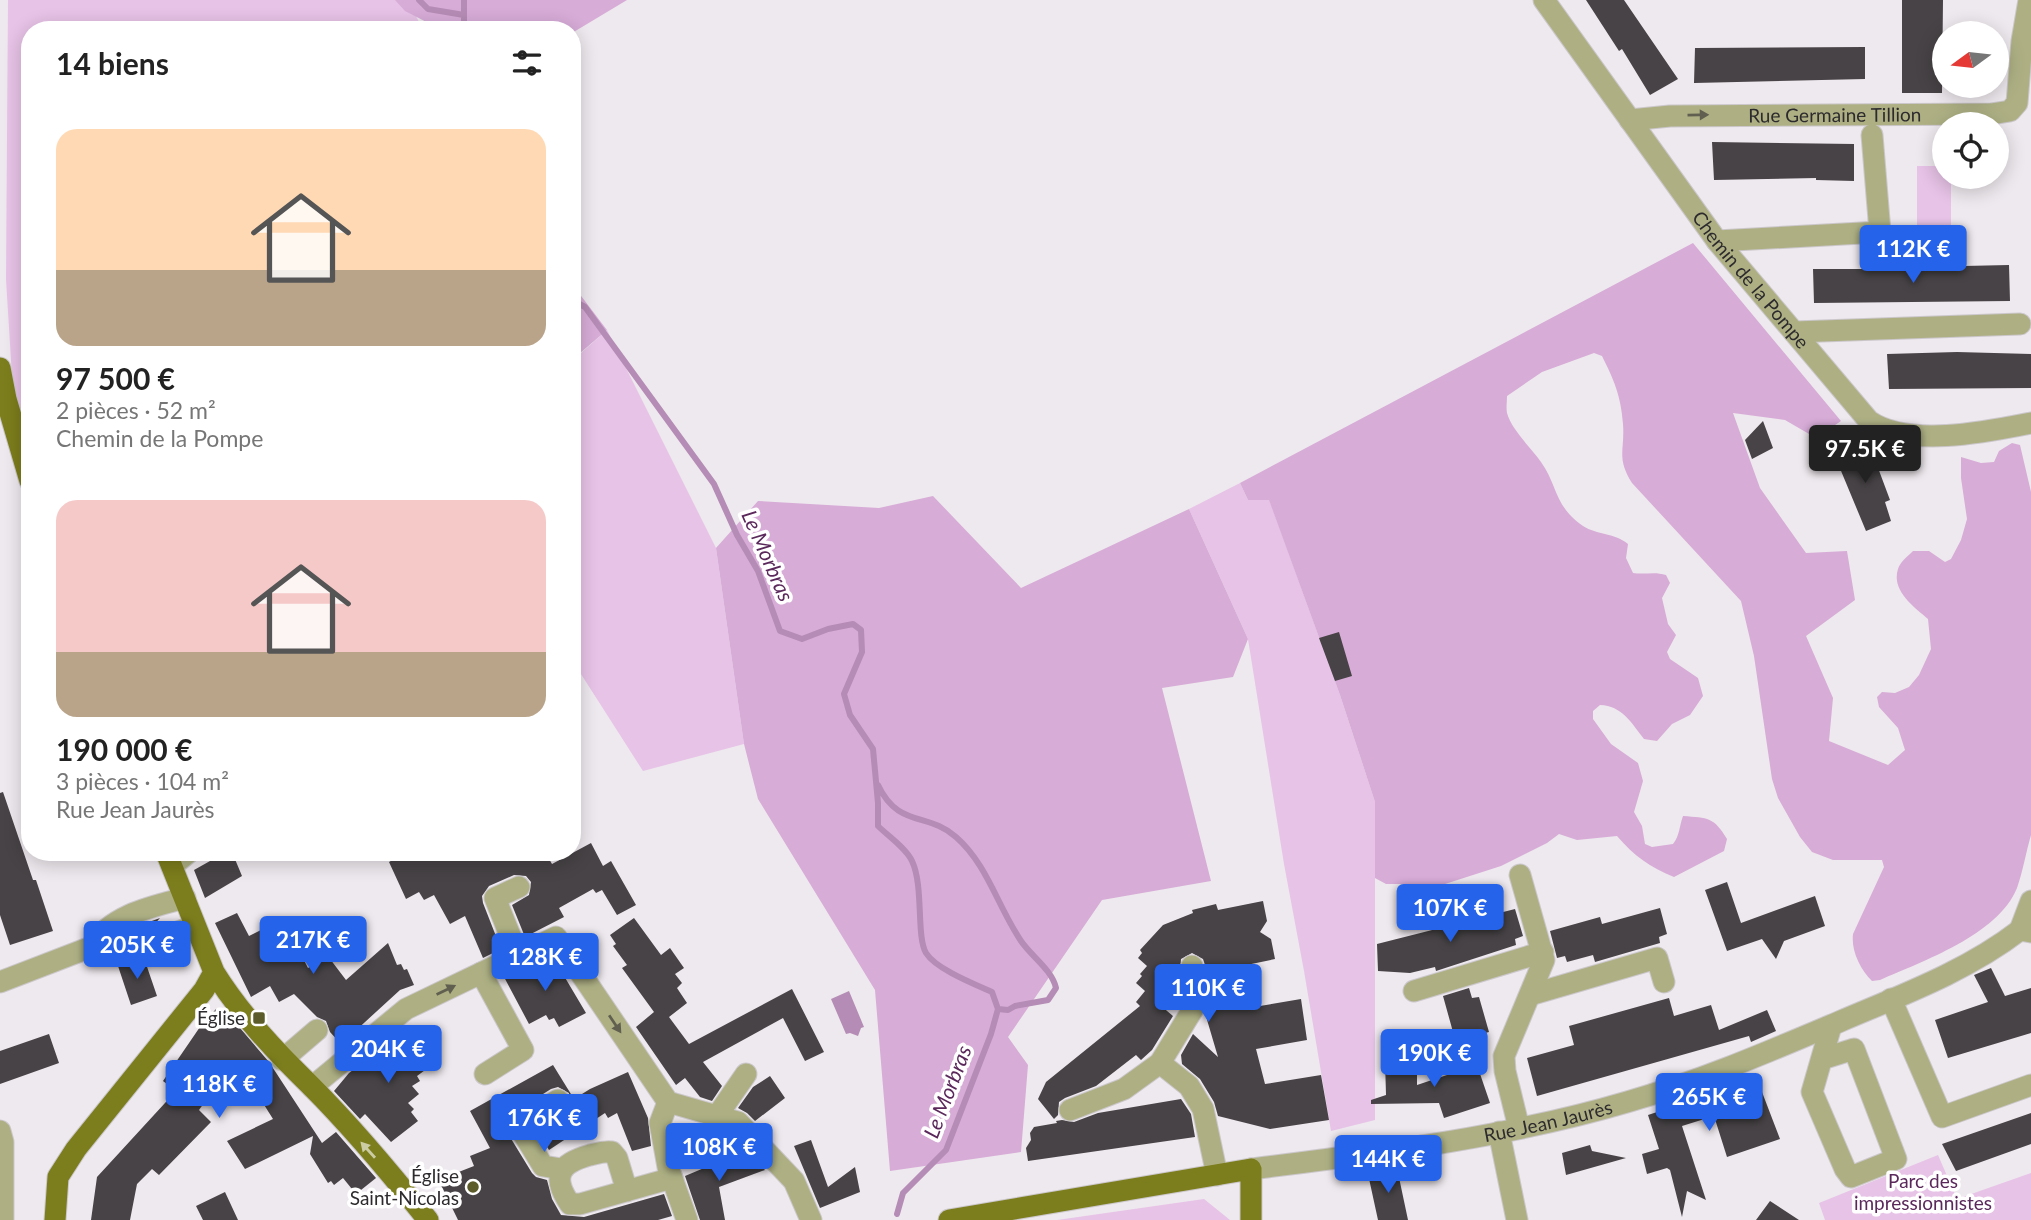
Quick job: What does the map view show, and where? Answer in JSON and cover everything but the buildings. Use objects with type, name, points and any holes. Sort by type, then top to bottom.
[{"type":"main road","points":[[0,368],[21,450]]},
{"type":"main road","points":[[0,431],[21,464]]},
{"type":"main road","points":[[170,861],[214,972],[244,1014],[282,1060],[312,1087],[428,1220]]},
{"type":"main road","points":[[55,1220],[58,1177],[76,1149],[204,990],[214,972]]},
{"type":"main road","points":[[1251,1169],[1251,1220]]},
{"type":"main road","name":"Rue Jean Jaurès","points":[[949,1220],[1251,1169]]},
{"type":"street","name":"Chemin de la Pompe","points":[[1544,0],[1717,241],[1863,414],[1880,429],[1951,435],[2031,423]]},
{"type":"street","name":"Rue Germaine Tillion","points":[[1630,120],[1670,116],[1991,114],[2010,111],[2017,103],[2022,41],[2029,0]]},
{"type":"street","points":[[1717,241],[1880,232],[1872,135]]},
{"type":"street","points":[[1794,332],[2020,324]]},
{"type":"street","points":[[1517,1220],[1504,1056],[1544,960],[1520,875]]},
{"type":"street","points":[[518,955],[495,898],[519,887]]},
{"type":"street","points":[[91,947],[99,934],[113,922],[184,898]]},
{"type":"street","points":[[2026,931],[2031,901]]},
{"type":"street","points":[[2,977],[91,947],[104,952],[142,944],[195,926]]},
{"type":"street","name":"Rue Jean Jaurès","points":[[1251,1169],[1389,1151],[1509,1130],[1624,1103],[1682,1086],[1831,1026],[1970,964],[2026,931]]},
{"type":"street","points":[[312,1087],[406,1009],[556,937],[668,1102],[738,1122],[794,1181],[811,1220]]},
{"type":"street","points":[[1414,990],[1542,952]]},
{"type":"street","points":[[1530,995],[1657,958],[1664,982]]},
{"type":"street","points":[[1070,1110],[1124,1089],[1160,1063],[1193,1009],[1192,965]]},
{"type":"street","points":[[481,973],[523,1050],[485,1074]]},
{"type":"street","points":[[1891,999],[1942,1117],[2031,1085]]},
{"type":"street","points":[[1822,1059],[1854,1049],[1896,1159],[1851,1177],[1845,1169],[1812,1092],[1831,1026]]},
{"type":"street","points":[[282,1060],[317,1030]]},
{"type":"street","points":[[1160,1063],[1189,1086],[1203,1109],[1217,1175]]},
{"type":"street","points":[[717,1116],[746,1074]]},
{"type":"street","points":[[558,1100],[518,1125],[543,1166],[562,1169]]},
{"type":"street","points":[[668,1102],[660,1123],[672,1178],[687,1220]]},
{"type":"street","points":[[0,1131],[3,1142],[3,1220]]},
{"type":"street","points":[[627,1191],[617,1158],[612,1152],[604,1151],[569,1161],[562,1169],[560,1177],[565,1197],[570,1204],[580,1205],[672,1178]]},
{"type":"green space","points":[[8,0],[408,0],[418,21],[21,21],[21,414],[13,393],[6,279]]},
{"type":"green space","points":[[1917,166],[1932,166],[1932,189],[1951,189],[1951,233],[1917,233]]},
{"type":"green space","points":[[607,330],[716,548],[744,744],[643,771],[581,674],[581,353]]},
{"type":"green space","points":[[1240,483],[1248,500],[1269,499],[1340,695],[1375,802],[1375,1120],[1331,1131],[1248,639],[1189,509]]},
{"type":"green space","name":"Parc des impressionnistes","points":[[1938,1155],[1957,1199],[2031,1173],[2031,1220],[1825,1220],[1819,1203]]},
{"type":"green space","points":[[1204,1199],[1230,1220],[1057,1220]]},
{"type":"shaded area","points":[[395,0],[627,0],[581,28],[581,21],[424,21],[405,11]]},
{"type":"shaded area","points":[[1693,243],[1841,421],[1816,438],[1785,420],[1733,413],[1760,488],[1806,553],[1847,551],[1855,600],[1806,636],[1833,698],[1829,741],[1888,765],[1905,750],[1898,728],[1879,707],[1877,697],[1882,692],[1895,693],[1909,687],[1919,675],[1931,649],[1928,619],[1905,598],[1898,584],[1898,569],[1913,551],[1929,551],[1945,562],[1951,559],[1961,540],[1967,519],[1961,457],[1981,463],[1994,462],[1999,451],[2012,443],[2020,445],[2031,492],[2031,835],[2021,875],[2007,905],[1977,933],[1958,945],[1880,980],[1872,981],[1864,971],[1855,953],[1853,934],[1884,867],[1882,860],[1833,860],[1812,852],[1800,837],[1778,798],[1772,779],[1754,656],[1741,601],[1632,483],[1624,467],[1619,397],[1602,356],[1594,353],[1542,372],[1507,396],[1507,411],[1513,426],[1541,462],[1567,511],[1588,529],[1628,544],[1626,558],[1633,573],[1666,575],[1670,583],[1662,598],[1668,624],[1676,635],[1667,652],[1670,659],[1698,678],[1703,696],[1690,715],[1672,724],[1657,741],[1644,739],[1625,716],[1614,708],[1600,705],[1593,711],[1593,719],[1611,744],[1638,763],[1643,781],[1634,812],[1642,826],[1645,844],[1652,847],[1673,844],[1683,816],[1710,820],[1727,839],[1724,851],[1674,877],[1643,860],[1617,836],[1577,840],[1559,834],[1501,866],[1445,884],[1386,884],[1375,878],[1375,802],[1340,695],[1269,500],[1248,500],[1240,483]]},
{"type":"shaded area","points":[[581,296],[607,330],[581,352]]},
{"type":"shaded area","points":[[933,496],[1021,588],[1189,509],[1248,639],[1233,677],[1162,688],[1211,881],[1102,900],[1008,1037],[1028,1065],[1021,1152],[890,1171],[875,990],[758,799],[744,744],[716,548],[758,501],[879,508]]},
{"type":"shaded area","points":[[849,991],[864,1027],[858,1036],[846,1034],[831,999]]},
{"type":"waterway","points":[[419,0],[428,9],[464,15]]},
{"type":"waterway","name":"Le Morbras","points":[[464,0],[464,21]]},
{"type":"waterway","name":"Le Morbras","points":[[581,305],[714,484],[737,535],[758,571],[780,631],[802,639],[828,629],[853,624],[861,630],[862,652],[844,694],[850,715],[873,749],[878,826],[909,856],[916,871],[921,935],[926,953],[938,965],[992,992],[998,1009],[946,1150],[903,1193],[897,1214]]},
{"type":"waterway","name":"Le Morbras","points":[[878,785],[895,808],[945,829],[967,848],[984,873],[1021,941],[1054,981],[1056,988],[1048,1000],[1015,1006],[1008,1010],[998,1009]]},
{"type":"place","name":"Église","points":[[259,1018]]},
{"type":"place","name":"Église Saint-Nicolas","points":[[473,1187]]}]
